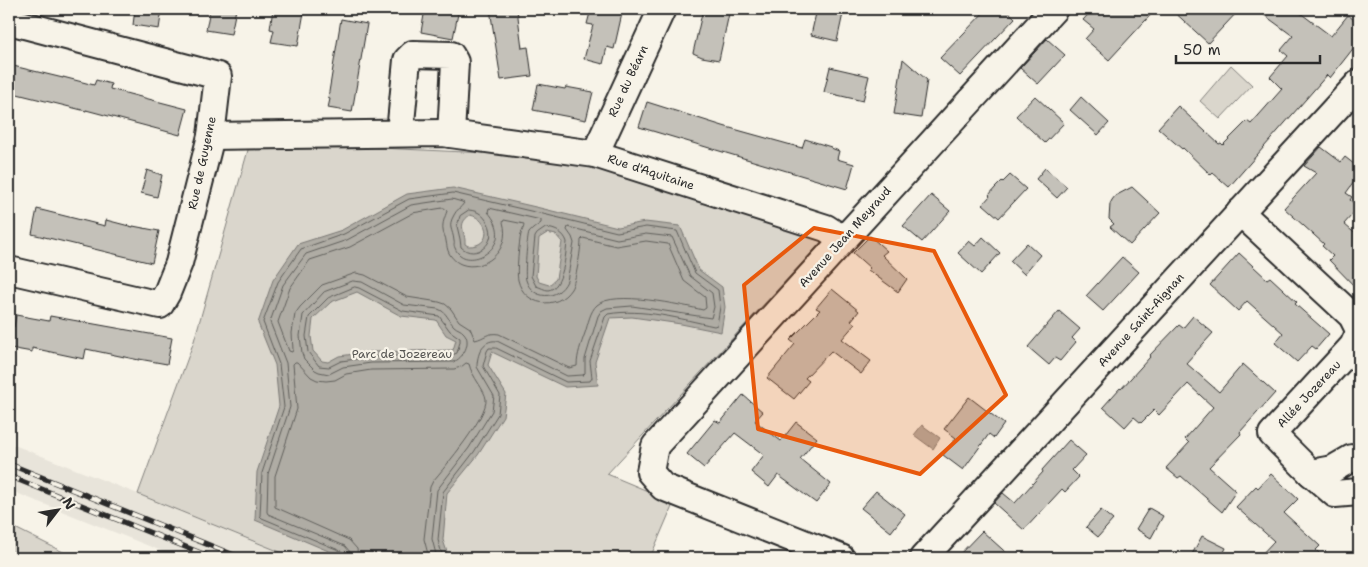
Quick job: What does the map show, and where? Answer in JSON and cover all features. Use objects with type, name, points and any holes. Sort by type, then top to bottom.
[{"type":"street","name":"Rue du Béarn","points":[[595,154],[662,9]]},
{"type":"street","name":"Avenue Jean Meyraud","points":[[840,558],[663,487],[650,472],[655,446],[1054,9]]},
{"type":"street","name":"Rue de Guyenne","points":[[9,21],[218,76],[211,136],[179,264],[168,294],[160,305],[9,270]]},
{"type":"street","points":[[400,133],[407,60],[414,54],[451,55],[455,62],[450,134]]},
{"type":"street","name":"Avenue Saint-Aignan","points":[[923,558],[1359,83]]},
{"type":"street","name":"Rue d'Aquitaine","points":[[211,136],[443,133],[595,154],[826,228],[843,239]]},
{"type":"street","name":"Allée Jozereau","points":[[1240,212],[1352,316],[1359,331],[1353,346],[1272,434],[1335,494],[1359,492]]},
{"type":"street","points":[[1311,473],[1333,469],[1352,458],[1359,457]]},
{"type":"highlighted area","points":[[814,228],[934,251],[1006,395],[920,474],[758,429],[744,285]]},
{"type":"shaded area","points":[[9,443],[295,558],[179,558],[9,490]]},
{"type":"green space","points":[[1231,65],[1252,85],[1220,119],[1200,101]]},
{"type":"green space","name":"Parc de Jozereau","points":[[251,142],[508,154],[593,167],[826,237],[607,474],[674,502],[650,558],[295,558],[138,494],[194,341]]},
{"type":"green space","points":[[9,525],[75,558],[9,558]]},
{"type":"water","points":[[453,188],[618,227],[645,222],[680,226],[699,270],[722,287],[725,307],[721,332],[632,317],[610,318],[595,362],[598,385],[565,387],[492,352],[488,365],[506,394],[503,416],[478,455],[447,493],[443,540],[449,558],[345,558],[255,520],[257,472],[279,406],[275,365],[258,323],[273,280],[298,244],[342,230],[407,194]],"holes":[[[470,215],[482,222],[486,232],[482,242],[468,246],[465,244],[463,222]],[[547,233],[556,235],[562,242],[556,279],[549,285],[539,282],[536,276],[539,238]],[[357,292],[401,316],[436,320],[446,335],[456,340],[453,350],[370,352],[339,356],[328,362],[322,361],[313,351],[311,336],[313,319],[331,302]]]},
{"type":"water","points":[[922,425],[940,438],[933,449],[914,435]]},
{"type":"building","points":[[135,9],[162,9],[159,29],[133,25]]},
{"type":"building","points":[[210,9],[236,9],[231,34],[206,30]]},
{"type":"building","points":[[273,9],[298,9],[297,11],[304,12],[298,46],[271,42],[274,30],[270,29]]},
{"type":"building","points":[[425,9],[459,9],[453,38],[421,32]]},
{"type":"building","points":[[490,9],[517,9],[522,48],[528,47],[532,76],[501,80]]},
{"type":"building","points":[[591,9],[623,9],[614,49],[607,47],[603,64],[584,59],[593,25],[587,24]]},
{"type":"building","points":[[703,9],[730,9],[719,60],[702,57],[693,53]]},
{"type":"building","points":[[817,9],[844,9],[837,41],[811,35]]},
{"type":"building","points":[[987,9],[1006,9],[1015,18],[960,76],[940,58]]},
{"type":"building","points":[[1093,9],[1156,9],[1109,60],[1085,39],[1094,29],[1083,20]]},
{"type":"building","points":[[1171,9],[1240,9],[1208,43]]},
{"type":"building","points":[[1256,9],[1295,9],[1331,36],[1348,15],[1359,24],[1359,41],[1330,78],[1327,75],[1229,187],[1213,173],[1211,175],[1183,148],[1158,128],[1178,106],[1219,144],[1223,145],[1247,121],[1251,124],[1282,89],[1270,77],[1288,56],[1281,50],[1293,36]]},
{"type":"building","points":[[341,19],[367,24],[352,112],[328,108]]},
{"type":"building","points":[[1047,39],[1065,55],[1038,84],[1020,68]]},
{"type":"building","points":[[903,59],[927,80],[921,118],[894,114]]},
{"type":"building","points":[[9,65],[94,85],[96,80],[111,84],[110,89],[187,109],[180,135],[9,92]]},
{"type":"building","points":[[830,67],[869,76],[863,101],[824,92]]},
{"type":"building","points":[[538,84],[593,92],[586,120],[533,110]]},
{"type":"building","points":[[1035,96],[1064,123],[1045,143],[1016,116]]},
{"type":"building","points":[[1081,97],[1109,123],[1098,135],[1070,110]]},
{"type":"building","points":[[647,102],[802,148],[805,139],[831,147],[839,151],[837,159],[854,164],[847,189],[639,127]]},
{"type":"building","points":[[1321,147],[1341,162],[1345,157],[1359,168],[1359,175],[1346,193],[1352,197],[1350,200],[1359,207],[1344,224],[1359,237],[1359,291],[1329,260],[1333,256],[1322,246],[1324,244],[1284,208],[1316,173],[1304,166]]},
{"type":"building","points":[[1045,168],[1067,187],[1057,198],[1036,179]]},
{"type":"building","points":[[147,170],[162,175],[157,197],[141,193]]},
{"type":"building","points":[[1010,175],[1026,189],[999,218],[983,204],[995,188]]},
{"type":"building","points":[[1132,187],[1160,213],[1130,245],[1110,227],[1114,224],[1109,219],[1112,200],[1115,196]]},
{"type":"building","points":[[931,195],[950,211],[922,242],[903,226]]},
{"type":"building","points":[[37,209],[105,226],[106,220],[159,231],[152,263],[32,234]]},
{"type":"building","points":[[870,236],[887,251],[882,255],[907,279],[898,292],[868,270],[870,268],[853,253]]},
{"type":"building","points":[[983,237],[1000,253],[981,274],[958,253],[969,241],[975,246]]},
{"type":"building","points":[[1027,243],[1040,255],[1024,274],[1010,261]]},
{"type":"building","points":[[1239,253],[1267,279],[1270,277],[1297,302],[1295,304],[1329,334],[1316,349],[1312,346],[1297,362],[1275,343],[1283,333],[1247,301],[1238,311],[1210,285]]},
{"type":"building","points":[[1122,257],[1139,272],[1103,311],[1086,296]]},
{"type":"building","points":[[832,289],[859,311],[851,321],[855,324],[842,339],[871,361],[861,374],[831,351],[805,378],[809,381],[794,399],[767,378],[795,344],[790,340],[820,310],[816,308]]},
{"type":"building","points":[[1059,311],[1080,329],[1072,338],[1076,342],[1060,361],[1055,358],[1049,365],[1028,347]]},
{"type":"building","points":[[16,315],[49,321],[50,316],[172,338],[167,364],[86,349],[84,359],[32,348],[32,352],[10,348],[9,327],[14,327]]},
{"type":"building","points":[[1193,316],[1213,333],[1186,363],[1219,392],[1243,364],[1275,393],[1240,432],[1241,434],[1209,467],[1236,491],[1222,512],[1181,476],[1178,478],[1166,468],[1189,443],[1185,439],[1213,407],[1188,384],[1159,415],[1154,410],[1141,423],[1134,417],[1125,427],[1103,407],[1179,325],[1183,328]]},
{"type":"building","points":[[743,395],[763,412],[755,421],[781,441],[796,422],[817,438],[800,459],[831,484],[816,503],[778,475],[769,487],[751,472],[764,455],[735,433],[704,468],[687,454],[715,420],[720,423]]},
{"type":"building","points":[[969,397],[1004,424],[994,438],[989,434],[963,470],[943,455],[956,438],[944,429]]},
{"type":"building","points":[[1069,440],[1086,455],[1072,470],[1079,477],[1065,492],[1062,489],[1024,530],[994,503],[1003,493],[1015,503]]},
{"type":"building","points":[[1271,474],[1298,499],[1284,513],[1320,546],[1316,550],[1324,558],[1258,558],[1274,541],[1236,507],[1256,486],[1258,488]]},
{"type":"building","points":[[876,491],[905,514],[891,532],[861,508]]},
{"type":"building","points":[[1149,508],[1163,516],[1151,538],[1136,529]]},
{"type":"building","points":[[1101,510],[1113,520],[1098,537],[1086,527]]},
{"type":"building","points":[[982,531],[1012,558],[956,558]]},
{"type":"building","points":[[1202,536],[1226,548],[1221,558],[1190,558]]},
{"type":"railway","points":[[9,464],[241,558]]},
{"type":"railway","points":[[9,476],[213,558]]}]
